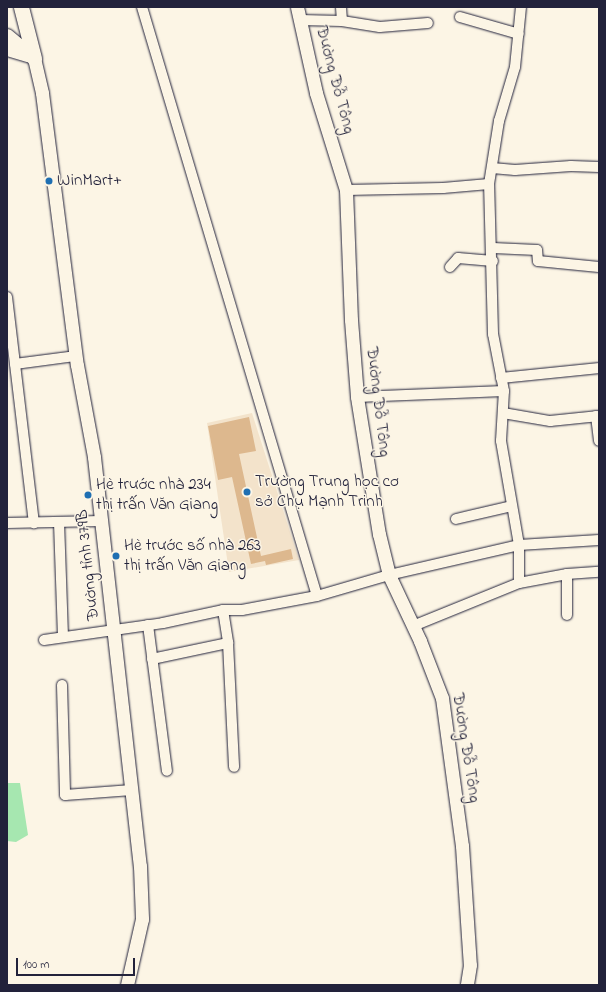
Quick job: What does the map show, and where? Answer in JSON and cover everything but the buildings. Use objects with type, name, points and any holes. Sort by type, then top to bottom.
[{"type":"highway","points":[[21,7],[34,58]]},
{"type":"main road","name":"Đường Đỗ Tông","points":[[297,7],[316,93],[346,190],[351,320],[357,397],[379,534],[389,575],[413,626],[442,698],[462,846],[470,965],[467,985]]},
{"type":"main road","points":[[7,35],[34,58]]},
{"type":"main road","points":[[7,49],[34,58]]},
{"type":"main road","name":"Đường tỉnh 379B","points":[[34,58],[42,93],[76,356],[94,457],[140,866],[142,919],[127,985]]},
{"type":"street","points":[[142,7],[317,596]]},
{"type":"street","points":[[342,7],[342,21]]},
{"type":"street","points":[[519,583],[519,545],[501,441],[504,391],[493,334],[493,248],[489,184],[499,121],[515,66],[520,7]]},
{"type":"street","points":[[460,17],[518,34]]},
{"type":"street","points":[[300,20],[342,21],[380,27],[428,23]]},
{"type":"street","points":[[492,168],[515,170],[571,166],[599,167]]},
{"type":"street","points":[[346,190],[443,188],[489,184]]},
{"type":"street","points":[[493,248],[537,250],[538,261],[599,266]]},
{"type":"street","points":[[450,267],[458,258],[493,261]]},
{"type":"street","points":[[7,298],[34,523]]},
{"type":"street","points":[[15,364],[76,356]]},
{"type":"street","points":[[501,378],[599,368]]},
{"type":"street","points":[[357,397],[504,391]]},
{"type":"street","points":[[503,413],[550,421],[598,416],[599,441]]},
{"type":"street","points":[[456,519],[512,506]]},
{"type":"street","points":[[7,523],[101,521]]},
{"type":"street","points":[[59,522],[63,637]]},
{"type":"street","points":[[44,640],[148,625],[223,610],[242,610],[317,596],[389,575],[519,545],[599,540]]},
{"type":"street","points":[[413,626],[519,583],[567,574],[599,572]]},
{"type":"street","points":[[567,574],[567,615]]},
{"type":"street","points":[[223,610],[228,643],[234,767]]},
{"type":"street","points":[[148,625],[167,771]]},
{"type":"street","points":[[152,659],[228,643]]},
{"type":"street","points":[[62,684],[65,795],[132,790]]},
{"type":"shaded area","name":"Trường Trung học cơ sở Chụ Mạnh Trinh","points":[[252,413],[299,560],[229,572],[207,423]]},
{"type":"green space","points":[[7,783],[20,783],[28,835],[16,842],[7,841]]},
{"type":"place","name":"WinMart+","points":[[49,181]]},
{"type":"place","name":"Trường Trung học cơ sở Chụ Mạnh Trinh","points":[[247,492]]},
{"type":"place","name":"Hè trước nhà 234 thị trấn Văn Giang","points":[[88,495]]},
{"type":"place","name":"Hè trước số nhà 263 thị trấn Văn Giang","points":[[116,556]]}]
